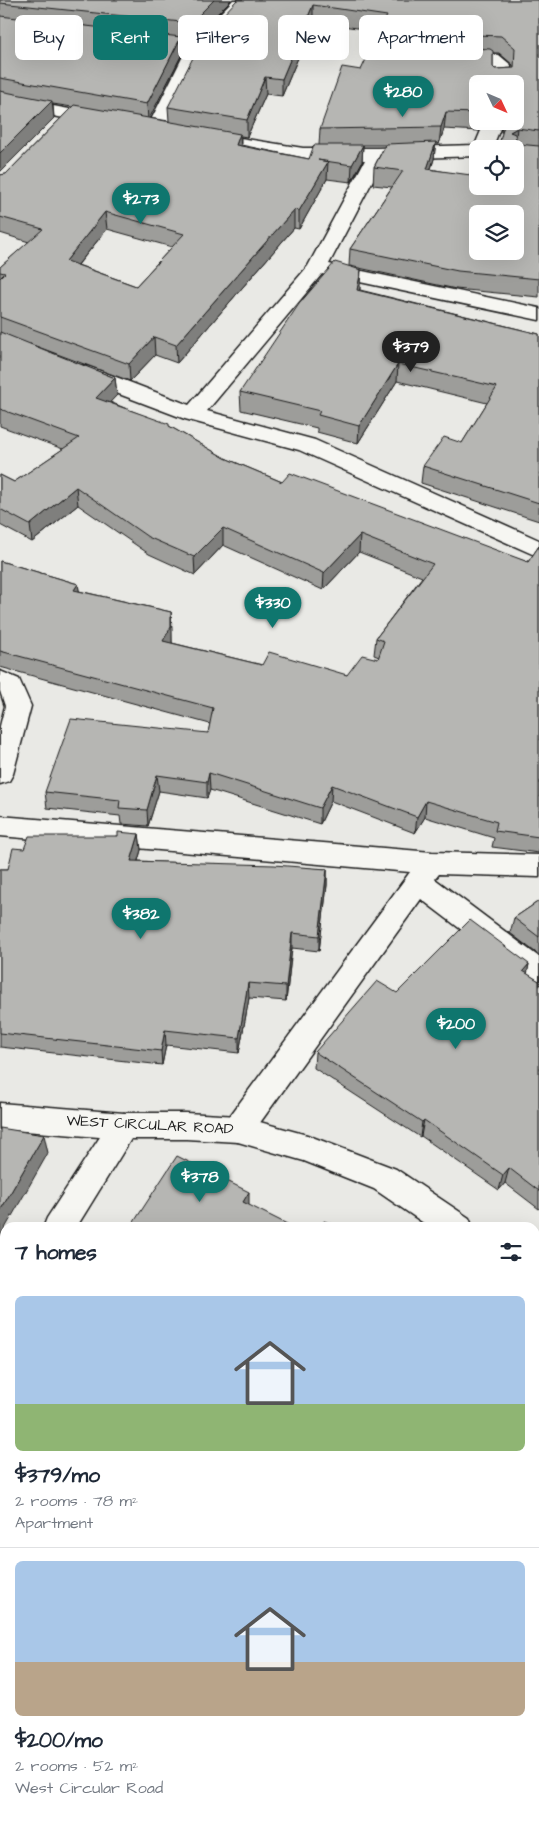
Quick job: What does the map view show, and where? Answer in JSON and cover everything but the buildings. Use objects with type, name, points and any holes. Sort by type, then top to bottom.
[{"type":"street","points":[[228,15],[243,0]]},
{"type":"street","points":[[483,58],[493,59],[502,65],[502,75]]},
{"type":"street","points":[[155,130],[190,60]]},
{"type":"street","points":[[0,101],[65,121],[118,123]]},
{"type":"street","points":[[136,126],[303,154],[377,154],[469,150]]},
{"type":"street","points":[[193,414],[318,268],[377,154]]},
{"type":"street","points":[[318,268],[539,314]]},
{"type":"street","points":[[64,365],[193,414],[308,445],[539,549]]},
{"type":"street","points":[[0,680],[10,686],[18,706],[0,774]]},
{"type":"street","points":[[0,826],[426,872],[539,866]]},
{"type":"street","points":[[426,872],[539,973]]},
{"type":"street","points":[[238,1129],[426,872]]},
{"type":"street","name":"WEST CIRCULAR ROAD","points":[[0,1116],[124,1126],[186,1126],[238,1129],[307,1148],[386,1179],[449,1222]]},
{"type":"street","points":[[62,1222],[124,1126]]}]
